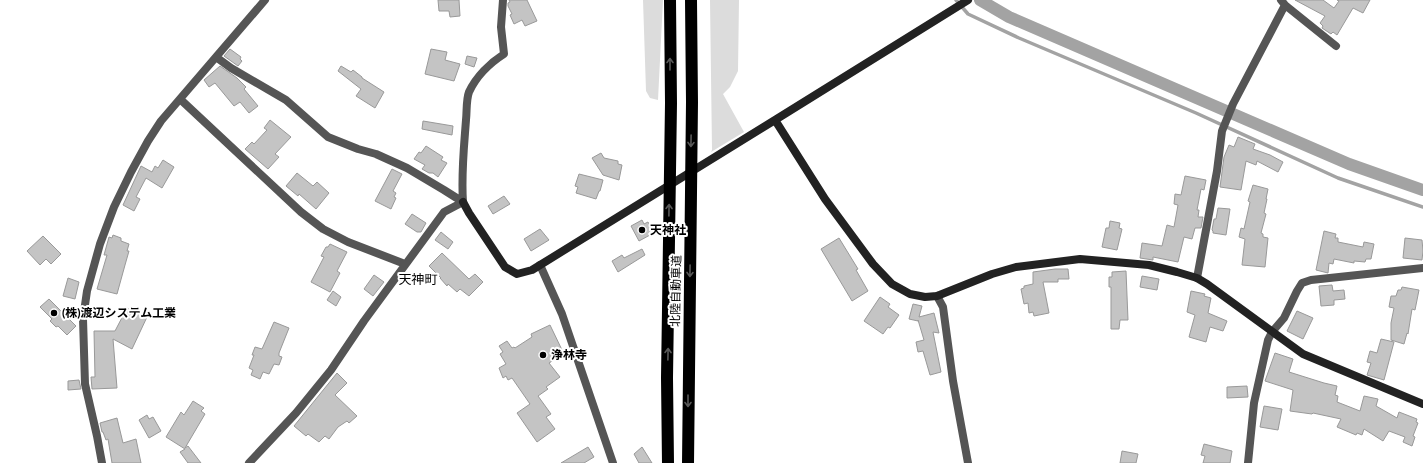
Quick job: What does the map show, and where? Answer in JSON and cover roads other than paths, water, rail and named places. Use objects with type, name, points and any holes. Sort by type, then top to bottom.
[{"type":"highway","name":"北陸自動車道","points":[[668,463],[667,378],[671,104],[670,0]]},
{"type":"highway","name":"北陸自動車道","points":[[688,463],[692,102],[691,0]]},
{"type":"street","points":[[102,463],[85,384],[83,319],[87,291],[100,244],[114,207],[131,172],[161,121],[265,0]]},
{"type":"street","points":[[503,0],[501,27],[504,54],[493,62],[479,77],[469,93],[463,150],[462,186],[463,202],[469,213],[505,267],[517,274],[532,270],[967,1]]},
{"type":"street","points":[[1197,278],[1222,131],[1233,104],[1283,2],[1336,46]]},
{"type":"street","points":[[216,57],[231,68],[286,100],[328,137],[358,149],[376,154],[406,168],[463,202]]},
{"type":"street","points":[[180,99],[301,212],[323,229],[348,242],[405,264]]},
{"type":"street","points":[[775,120],[825,199],[873,264],[892,284],[910,294],[937,296],[992,274],[1016,267],[1080,260],[1149,265],[1197,278],[1303,354],[1423,404]]},
{"type":"street","points":[[249,463],[296,413],[331,370],[364,321],[444,212],[463,202]]},
{"type":"street","points":[[540,265],[562,314],[613,463]]},
{"type":"street","points":[[1248,463],[1254,403],[1268,340],[1272,332],[1284,318],[1297,290],[1302,283],[1311,280],[1423,268]]},
{"type":"street","points":[[937,296],[943,307],[953,381],[968,463]]},
{"type":"waterway","points":[[956,0],[968,14],[1019,38],[1196,113],[1338,178],[1423,207]]},
{"type":"waterway","points":[[980,0],[1009,17],[1349,164],[1423,190]]},
{"type":"place","name":"天神社","points":[[642,230]]},
{"type":"place","name":"(株)渡辺システム工業","points":[[54,313]]},
{"type":"place","name":"浄林寺","points":[[543,355]]},
{"type":"district","name":"天神町","points":[[418,279]]}]
